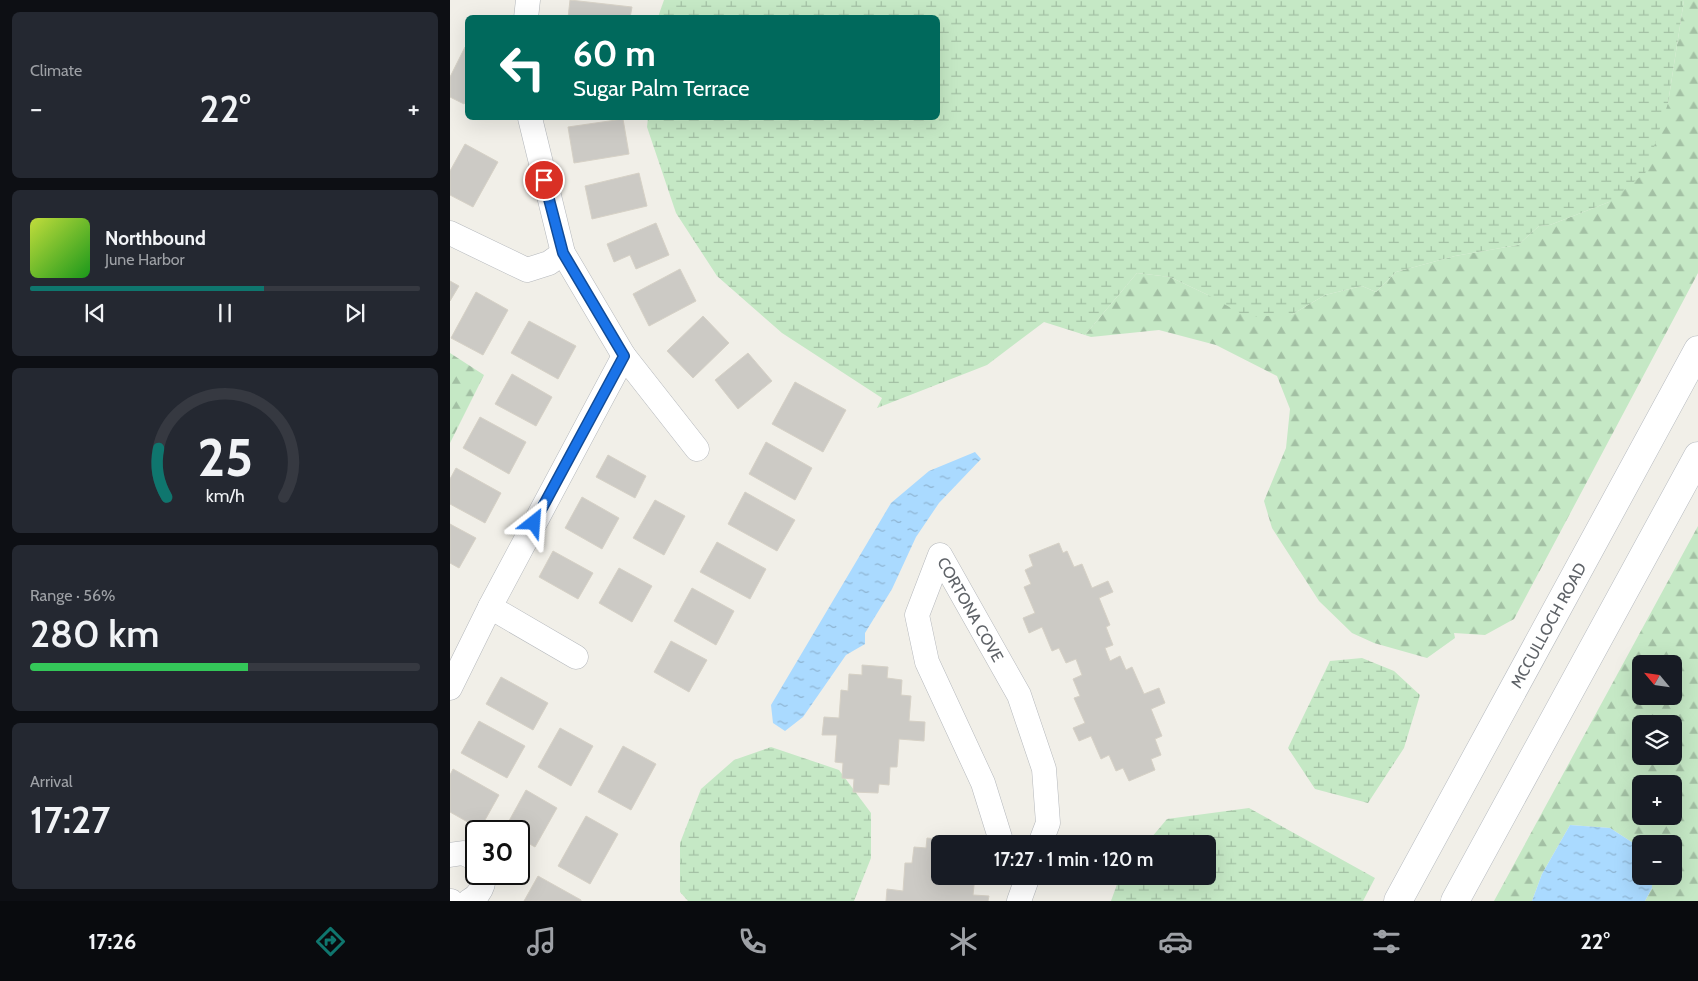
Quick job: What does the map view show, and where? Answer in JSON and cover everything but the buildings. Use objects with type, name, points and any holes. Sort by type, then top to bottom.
[{"type":"main road","name":"MCCULLOCH ROAD","points":[[1398,901],[1698,350]]},
{"type":"main road","points":[[1455,901],[1698,456]]},
{"type":"street","points":[[526,15],[528,0]]},
{"type":"street","points":[[530,120],[563,253],[624,356],[697,449]]},
{"type":"street","points":[[450,233],[527,270],[549,263],[563,253]]},
{"type":"street","points":[[450,688],[490,607],[624,356]]},
{"type":"street","name":"CORTONA COVE","points":[[999,835],[983,783],[927,662],[917,615],[940,555],[1019,695],[1044,769],[1048,823],[1043,835]]},
{"type":"street","points":[[490,607],[576,657]]},
{"type":"street","points":[[450,855],[465,854]]},
{"type":"street","points":[[469,901],[477,895],[483,885]]},
{"type":"green space","points":[[664,0],[1684,0],[1668,103],[1646,172],[1609,202],[1550,225],[1539,226],[1518,245],[1455,256],[1396,272],[1376,292],[1362,286],[1325,295],[1291,315],[1247,317],[1208,295],[1170,277],[1137,273],[1085,335],[1044,322],[987,365],[877,408],[882,398],[782,333],[717,276],[676,213],[647,127],[648,120],[940,120],[940,15],[659,15]]},
{"type":"green space","points":[[1684,0],[1698,0],[1698,273],[1514,619],[1485,635],[1454,633],[1455,638],[1427,658],[1374,643],[1352,633],[1319,601],[1272,528],[1264,501],[1286,448],[1290,409],[1277,376],[1216,345],[1159,330],[1091,337],[1085,335],[1137,273],[1170,277],[1208,295],[1291,315],[1325,295],[1362,286],[1376,292],[1396,272],[1455,256],[1518,245],[1539,226],[1550,225],[1609,202],[1668,103]]},
{"type":"green space","points":[[450,353],[484,375],[450,443]]},
{"type":"green space","points":[[1698,526],[1698,901],[1645,901],[1652,885],[1682,885],[1682,835],[1632,835],[1632,842],[1610,828],[1570,825],[1542,874],[1532,901],[1494,901]]},
{"type":"green space","points":[[1362,658],[1394,671],[1420,695],[1404,748],[1368,803],[1315,789],[1288,748],[1330,661]]},
{"type":"green space","points":[[771,747],[839,770],[871,813],[871,858],[854,901],[688,901],[680,892],[680,843],[701,789],[734,760]]},
{"type":"green space","points":[[1249,808],[1375,878],[1363,901],[1111,901],[1117,885],[1216,885],[1216,835],[1154,835],[1167,819]]},
{"type":"water","points":[[975,452],[981,459],[939,503],[916,537],[892,589],[865,633],[865,644],[846,655],[803,717],[785,731],[773,723],[771,705],[891,503],[929,471]]},
{"type":"water","points":[[1570,825],[1610,828],[1632,842],[1632,885],[1652,885],[1652,888],[1645,901],[1532,901],[1542,874]]},
{"type":"route","points":[[534,523],[624,356],[563,253],[544,180]]}]
